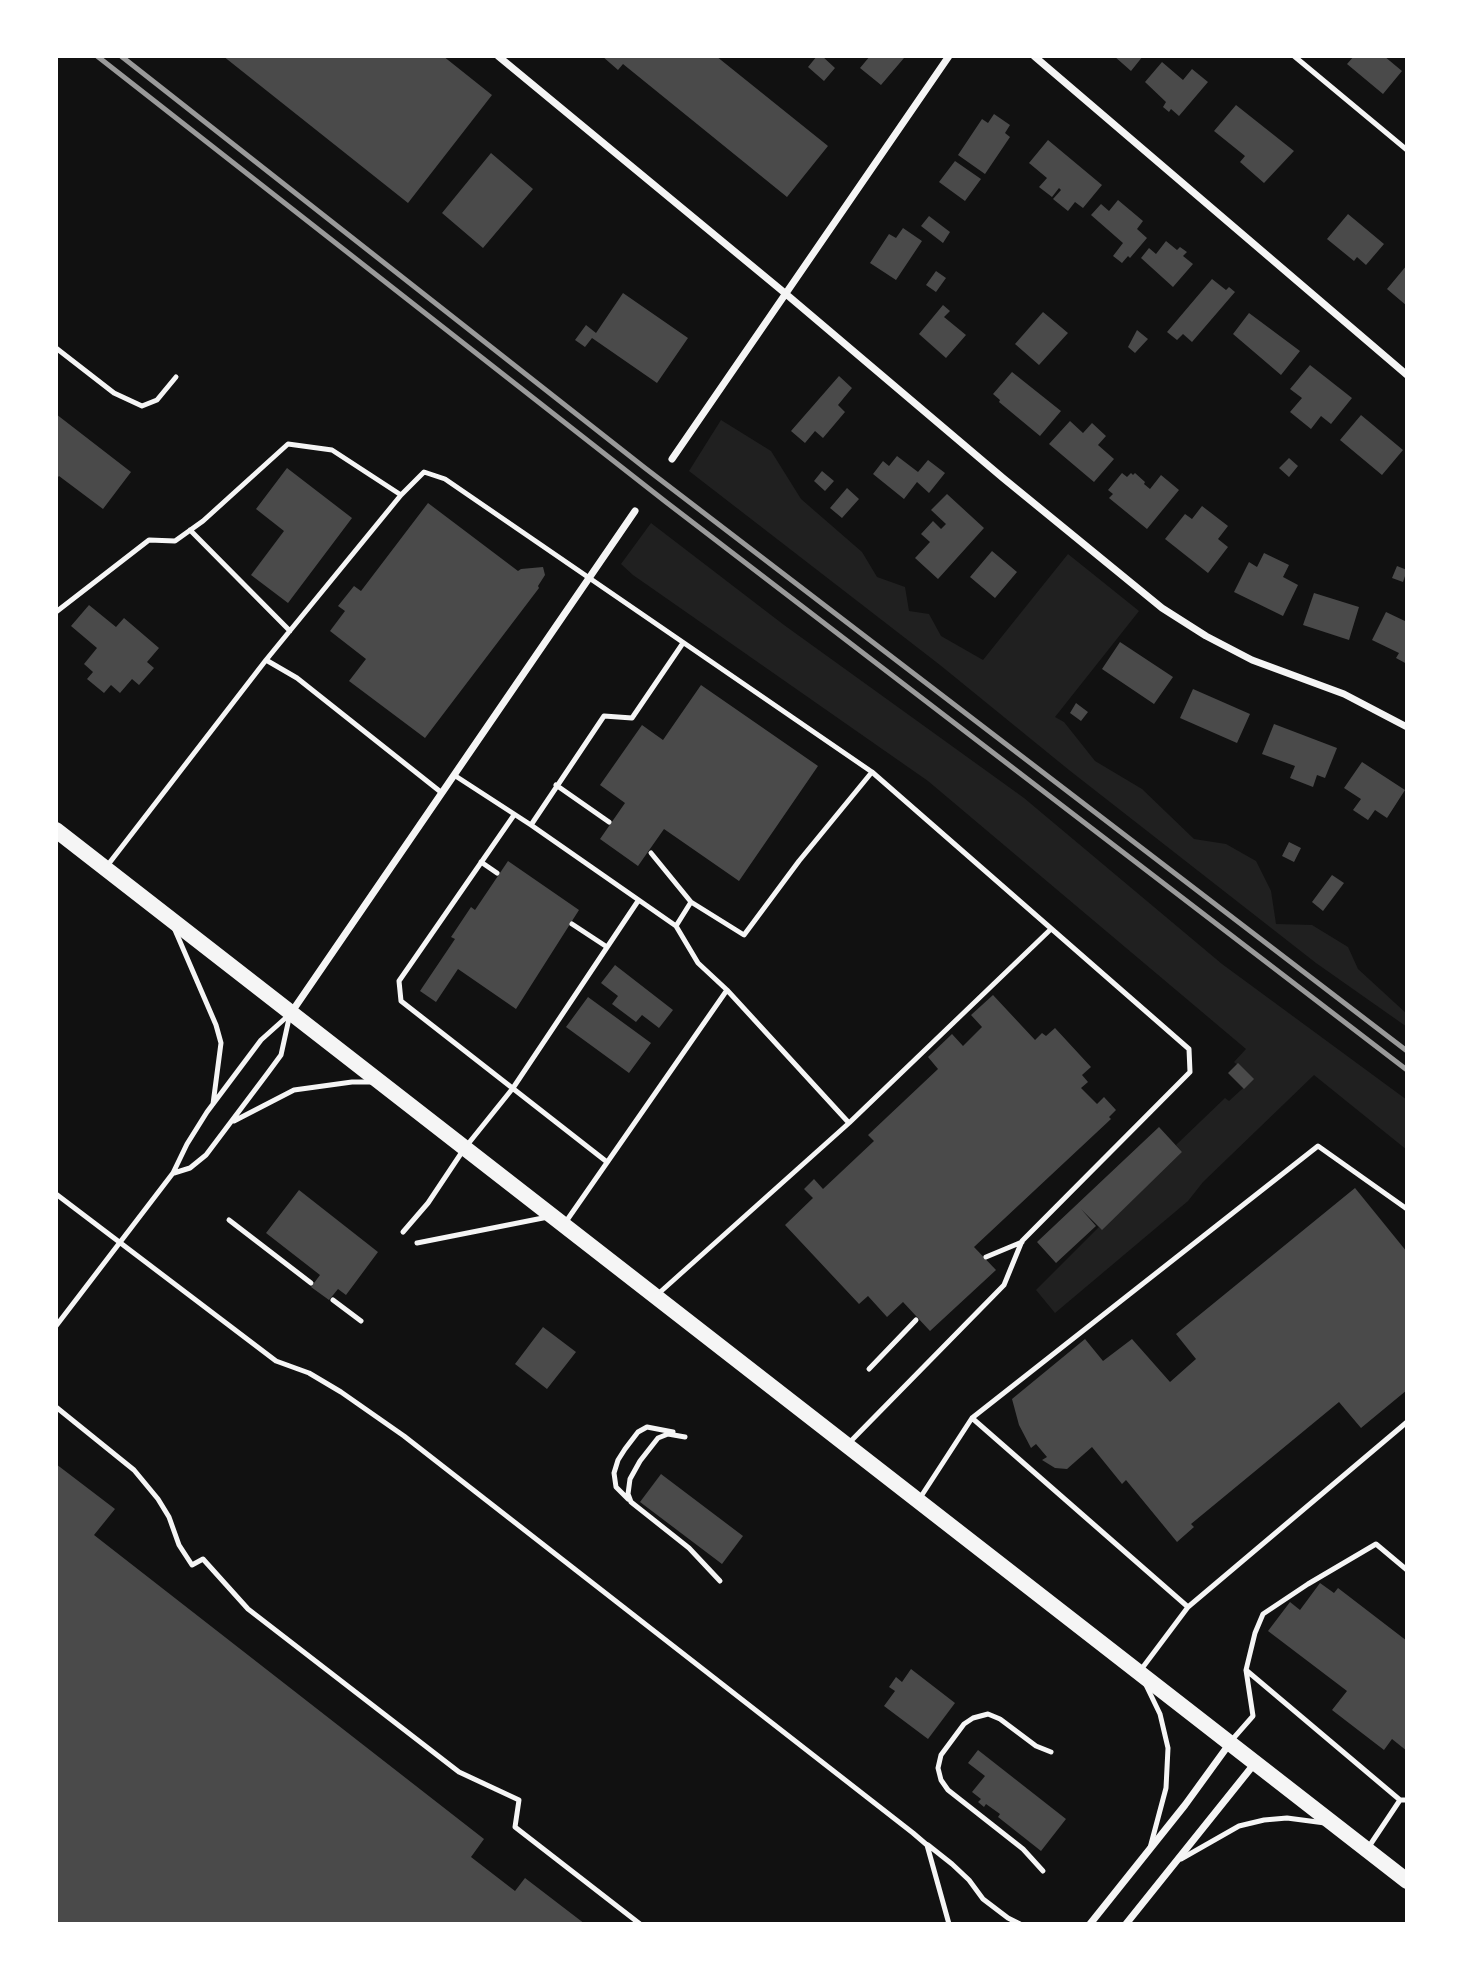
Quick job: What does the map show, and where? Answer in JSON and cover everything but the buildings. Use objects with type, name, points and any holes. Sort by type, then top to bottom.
[{"type":"highway","points":[[56,830],[1407,1881]]},
{"type":"street","points":[[498,56],[1162,608],[1206,636],[1252,660],[1344,694],[1407,727]]},
{"type":"street","points":[[672,459],[949,56]]},
{"type":"street","points":[[1034,56],[1407,375]]},
{"type":"street","points":[[290,1014],[635,511]]},
{"type":"street","points":[[1088,1924],[1149,1851],[1230,1742]]},
{"type":"street","points":[[1126,1924],[1256,1762]]},
{"type":"lane","points":[[1294,56],[1407,150]]},
{"type":"lane","points":[[56,348],[114,393],[142,406],[158,400],[176,377]]},
{"type":"lane","points":[[56,612],[149,540],[175,541],[203,521],[288,444],[332,450],[401,495]]},
{"type":"lane","points":[[105,869],[266,660],[401,495],[424,472],[444,478],[872,772],[1189,1049],[1190,1072],[1022,1241],[986,1257]]},
{"type":"lane","points":[[190,530],[290,631]]},
{"type":"lane","points":[[531,825],[604,716],[632,718],[683,643]]},
{"type":"lane","points":[[266,660],[297,678],[442,793]]},
{"type":"lane","points":[[651,853],[691,902],[744,935],[799,861],[872,772]]},
{"type":"lane","points":[[454,775],[676,926],[698,963],[727,990],[849,1123]]},
{"type":"lane","points":[[556,785],[608,822]]},
{"type":"lane","points":[[514,815],[400,981],[401,1001],[607,1162]]},
{"type":"lane","points":[[481,862],[497,873]]},
{"type":"lane","points":[[403,1231],[428,1203],[464,1149],[513,1088],[638,901]]},
{"type":"lane","points":[[676,926],[691,902]]},
{"type":"lane","points":[[172,921],[221,1043],[213,1105]]},
{"type":"lane","points":[[572,924],[607,947]]},
{"type":"lane","points":[[655,1297],[849,1123],[1051,929]]},
{"type":"lane","points":[[417,1242],[557,1221],[607,1162],[727,990]]},
{"type":"lane","points":[[56,1326],[173,1173],[187,1144],[261,1040],[290,1014]]},
{"type":"lane","points":[[173,1173],[190,1168],[206,1155],[281,1055],[290,1014]]},
{"type":"lane","points":[[231,1122],[293,1090],[352,1082],[378,1082]]},
{"type":"lane","points":[[918,1500],[972,1418],[1318,1146],[1407,1209]]},
{"type":"lane","points":[[56,1195],[276,1361],[309,1373],[404,1436],[927,1844],[952,1864],[983,1899],[1020,1924]]},
{"type":"lane","points":[[229,1220],[311,1283]]},
{"type":"lane","points":[[847,1445],[1004,1285],[1022,1241]]},
{"type":"lane","points":[[333,1300],[361,1321]]},
{"type":"lane","points":[[869,1369],[916,1320]]},
{"type":"lane","points":[[56,1407],[134,1470],[169,1517],[179,1545],[192,1565],[203,1559],[248,1608],[459,1772],[519,1800],[514,1827],[640,1924]]},
{"type":"lane","points":[[972,1418],[1188,1607]]},
{"type":"lane","points":[[1149,1851],[1166,1788],[1168,1748],[1160,1714],[1139,1671],[1188,1607],[1407,1422]]},
{"type":"lane","points":[[631,1502],[628,1494],[630,1479],[658,1438],[668,1434],[685,1437],[663,1429],[647,1427],[638,1432],[618,1460],[614,1472],[616,1487],[631,1502],[689,1548],[720,1581]]},
{"type":"lane","points":[[1230,1742],[1253,1716],[1246,1670],[1255,1633],[1264,1614],[1308,1584],[1376,1544],[1407,1570]]},
{"type":"lane","points":[[1246,1670],[1400,1800],[1407,1800]]},
{"type":"lane","points":[[1043,1871],[1023,1849],[948,1790],[940,1780],[937,1768],[941,1755],[964,1724],[988,1714],[1000,1719],[1036,1746],[1051,1752]]},
{"type":"lane","points":[[1366,1851],[1400,1800]]},
{"type":"lane","points":[[1178,1861],[1239,1826],[1264,1820],[1287,1818],[1334,1825]]},
{"type":"lane","points":[[927,1844],[948,1924]]},
{"type":"shaded area","points":[[721,420],[771,451],[801,499],[862,552],[877,577],[905,587],[909,611],[929,614],[941,636],[983,660],[1068,554],[1139,611],[1055,717],[1064,722],[1095,761],[1142,789],[1194,839],[1226,844],[1256,861],[1271,891],[1276,924],[1312,925],[1348,947],[1358,969],[1407,1014],[1407,1027],[1316,963],[1069,770],[940,665],[689,471]]},
{"type":"shaded area","points":[[651,523],[784,625],[1024,798],[1222,964],[1407,1100],[1407,1150],[1314,1075],[1203,1182],[1188,1201],[1055,1313],[1036,1290],[1099,1227],[1102,1229],[1182,1152],[1176,1145],[1225,1098],[1229,1101],[1253,1079],[1234,1062],[1246,1049],[928,781],[633,575],[621,564]]},
{"type":"railway","points":[[97,56],[666,502],[1407,1070]]},
{"type":"railway","points":[[121,56],[645,468],[1407,1051]]}]
